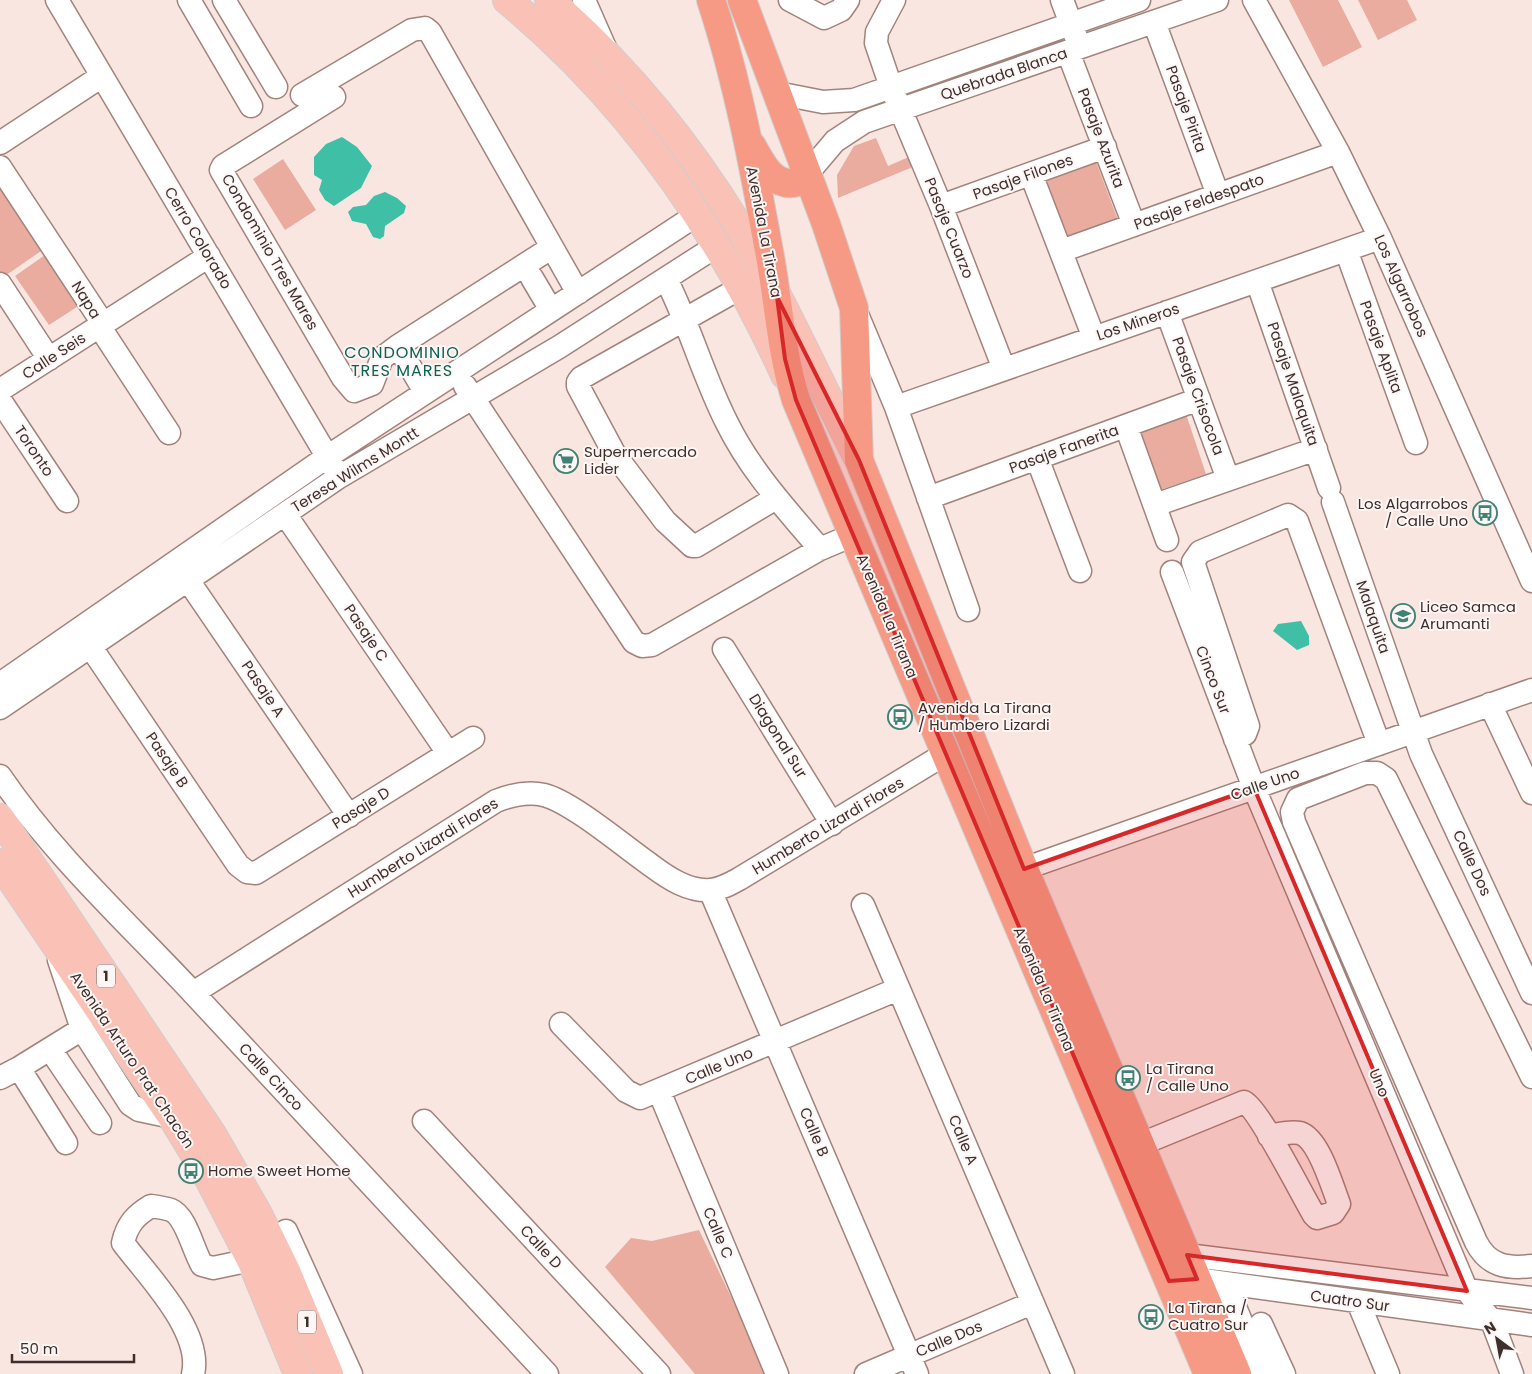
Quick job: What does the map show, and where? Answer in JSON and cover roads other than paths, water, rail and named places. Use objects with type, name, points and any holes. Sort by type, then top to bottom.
[{"type":"highway","name":"Avenida La Tirana","points":[[711,0],[726,50],[742,120],[777,297],[785,359],[796,400],[1208,1374]]},
{"type":"highway","name":"Avenida La Tirana","points":[[748,5],[777,94],[854,308],[859,460],[1024,869],[1237,1374]]},
{"type":"highway","points":[[777,94],[756,94],[750,98],[742,120],[763,165],[773,177],[790,183],[798,181],[807,174]]},
{"type":"main road","points":[[507,0],[565,51],[600,87],[649,145],[718,245],[742,287],[796,400]]},
{"type":"main road","points":[[549,0],[609,55],[662,116],[694,159],[738,226],[777,297],[859,460]]},
{"type":"main road","name":"Avenida Arturo Prat Chacón","points":[[0,818],[212,1134],[258,1214],[286,1271],[329,1374]]},
{"type":"main road","name":"Avenida Arturo Prat Chacón","points":[[0,863],[172,1117],[206,1173],[251,1260],[298,1374]]},
{"type":"street","name":"Cerro Colorado","points":[[57,0],[339,477]]},
{"type":"street","points":[[188,0],[251,106]]},
{"type":"street","points":[[224,0],[276,87]]},
{"type":"street","points":[[584,0],[609,55]]},
{"type":"street","points":[[790,0],[824,18],[841,10],[848,0]]},
{"type":"street","name":"Pasaje Cuarzo","points":[[894,0],[877,32],[876,44],[900,110],[941,206],[1004,369]]},
{"type":"street","name":"Pasaje Azurita","points":[[1062,0],[1071,23],[1073,50],[1105,148],[1134,225]]},
{"type":"street","name":"Quebrada Blanca","points":[[777,94],[823,102],[854,100],[1139,0]]},
{"type":"street","name":"Quebrada Blanca","points":[[807,174],[827,149],[843,134],[864,122],[1217,0]]},
{"type":"street","name":"Los Algarrobos","points":[[1254,0],[1338,152],[1380,238],[1532,581]]},
{"type":"street","name":"Pasaje Pirita","points":[[1154,22],[1218,195]]},
{"type":"street","points":[[302,95],[412,30],[424,28],[430,32],[578,293]]},
{"type":"street","points":[[0,143],[102,76]]},
{"type":"street","name":"Condominio Tres Mares","points":[[334,97],[222,166],[222,175],[343,378],[354,391],[372,384],[382,358],[398,346],[551,248]]},
{"type":"street","name":"Pasaje Filones","points":[[941,206],[1105,148]]},
{"type":"street","name":"Pasaje Feldespato","points":[[1061,251],[1338,152]]},
{"type":"street","name":"Napa","points":[[0,167],[98,316],[105,335],[170,433]]},
{"type":"street","points":[[1032,174],[1094,338]]},
{"type":"street","name":"Teresa Wilms Montt","points":[[0,708],[90,646],[327,457],[698,214]]},
{"type":"street","name":"Los Mineros","points":[[896,407],[1380,238]]},
{"type":"street","points":[[651,245],[666,255],[670,261],[668,277],[712,393],[726,423],[748,461],[776,498],[820,549]]},
{"type":"street","name":"Teresa Wilms Montt","points":[[0,684],[182,571],[285,514],[339,477],[472,398],[718,245]]},
{"type":"street","name":"Pasaje Aplita","points":[[1346,250],[1416,443]]},
{"type":"street","name":"Calle Seis","points":[[0,390],[209,256]]},
{"type":"street","points":[[532,278],[552,310]]},
{"type":"street","name":"Pasaje Malaquita","points":[[1256,281],[1331,495]]},
{"type":"street","points":[[0,284],[49,359]]},
{"type":"street","points":[[742,287],[581,378],[578,386],[615,456],[665,520],[692,546],[696,546],[776,498]]},
{"type":"street","name":"Avenida La Tirana","points":[[854,308],[896,407],[968,610]]},
{"type":"street","name":"Pasaje Crisocola","points":[[1167,312],[1228,479]]},
{"type":"street","points":[[398,346],[425,392]]},
{"type":"street","points":[[456,372],[634,642],[642,646],[652,645],[820,549],[853,535]]},
{"type":"street","name":"Pasaje Fanerita","points":[[928,498],[1199,399]]},
{"type":"street","name":"Toronto","points":[[0,400],[68,501]]},
{"type":"street","points":[[1126,426],[1167,540]]},
{"type":"street","points":[[1155,505],[1316,449]]},
{"type":"street","points":[[1037,458],[1080,571]]},
{"type":"street","name":"Malaquita","points":[[1331,495],[1414,732]]},
{"type":"street","name":"Pasaje C","points":[[285,514],[448,753]]},
{"type":"street","points":[[1235,739],[1245,734],[1248,726],[1194,562],[1200,552],[1288,515],[1297,521],[1379,744]]},
{"type":"street","name":"Pasaje A","points":[[182,571],[349,816]]},
{"type":"street","name":"Cinco Sur","points":[[1172,572],[1254,788]]},
{"type":"street","name":"Pasaje B","points":[[90,646],[238,865],[246,872]]},
{"type":"street","name":"Diagonal Sur","points":[[724,649],[832,824]]},
{"type":"street","name":"Calle Uno","points":[[997,878],[1532,690]]},
{"type":"street","points":[[1490,704],[1532,793]]},
{"type":"street","name":"Calle Dos","points":[[1414,732],[1421,754],[1532,993]]},
{"type":"street","name":"Pasaje D","points":[[246,872],[256,873],[472,738]]},
{"type":"street","name":"Humberto Lizardi Flores","points":[[193,993],[496,801],[520,794],[543,795],[562,802],[665,876],[685,885],[710,890],[720,888],[739,879],[945,754]]},
{"type":"street","points":[[1532,1077],[1386,779],[1377,773],[1365,773],[1298,799],[1292,812],[1294,822],[1476,1242],[1486,1257],[1501,1266],[1517,1268],[1532,1266]]},
{"type":"street","name":"Calle Cinco","points":[[0,776],[42,834],[193,993],[547,1374]]},
{"type":"street","name":"Uno","points":[[1254,788],[1467,1291],[1492,1321],[1512,1374]]},
{"type":"street","name":"Calle B","points":[[710,890],[913,1365]]},
{"type":"street","name":"Calle A","points":[[863,905],[1063,1374]]},
{"type":"street","points":[[53,941],[82,1030],[130,1104],[139,1110],[172,1117]]},
{"type":"street","name":"Calle Uno","points":[[561,1024],[630,1095],[640,1098],[776,1042],[898,988]]},
{"type":"street","points":[[66,1143],[9,1073],[82,1030]]},
{"type":"street","points":[[50,1049],[100,1122]]},
{"type":"street","name":"Calle C","points":[[659,1091],[777,1374]]},
{"type":"street","points":[[1115,1154],[1241,1102],[1252,1107],[1268,1136]]},
{"type":"street","name":"Calle D","points":[[424,1121],[658,1374]]},
{"type":"street","points":[[193,1374],[195,1366],[189,1339],[178,1316],[123,1243],[125,1232],[136,1215],[151,1206],[173,1211],[185,1223],[194,1252],[202,1265],[213,1268],[251,1260]]},
{"type":"street","points":[[286,1231],[351,1374]]},
{"type":"street","name":"Cuatro Sur","points":[[1192,1267],[1225,1283],[1532,1325]]},
{"type":"street","name":"Cuatro Sur","points":[[1169,1281],[1192,1267],[1532,1298]]},
{"type":"street","points":[[1225,1283],[1263,1374]]},
{"type":"street","points":[[1358,1302],[1388,1374]]},
{"type":"street","name":"Calle Dos","points":[[866,1374],[913,1365],[1032,1303]]},
{"type":"street","points":[[1261,1324],[1284,1374]]},
{"type":"place","name":"Supermercado Lider","points":[[566,461]]},
{"type":"place","name":"Los Algarrobos / Calle Uno","points":[[1485,513]]},
{"type":"place","name":"Liceo Samca Arumanti","points":[[1403,616]]},
{"type":"place","name":"Avenida La Tirana / Humbero Lizardi","points":[[900,717]]},
{"type":"place","name":"La Tirana / Calle Uno","points":[[1128,1078]]},
{"type":"place","name":"Home Sweet Home","points":[[191,1171]]},
{"type":"place","name":"La Tirana / Cuatro Sur","points":[[1151,1317]]},
{"type":"district","name":"CONDOMINIO TRES MARES","points":[[402,361]]}]
